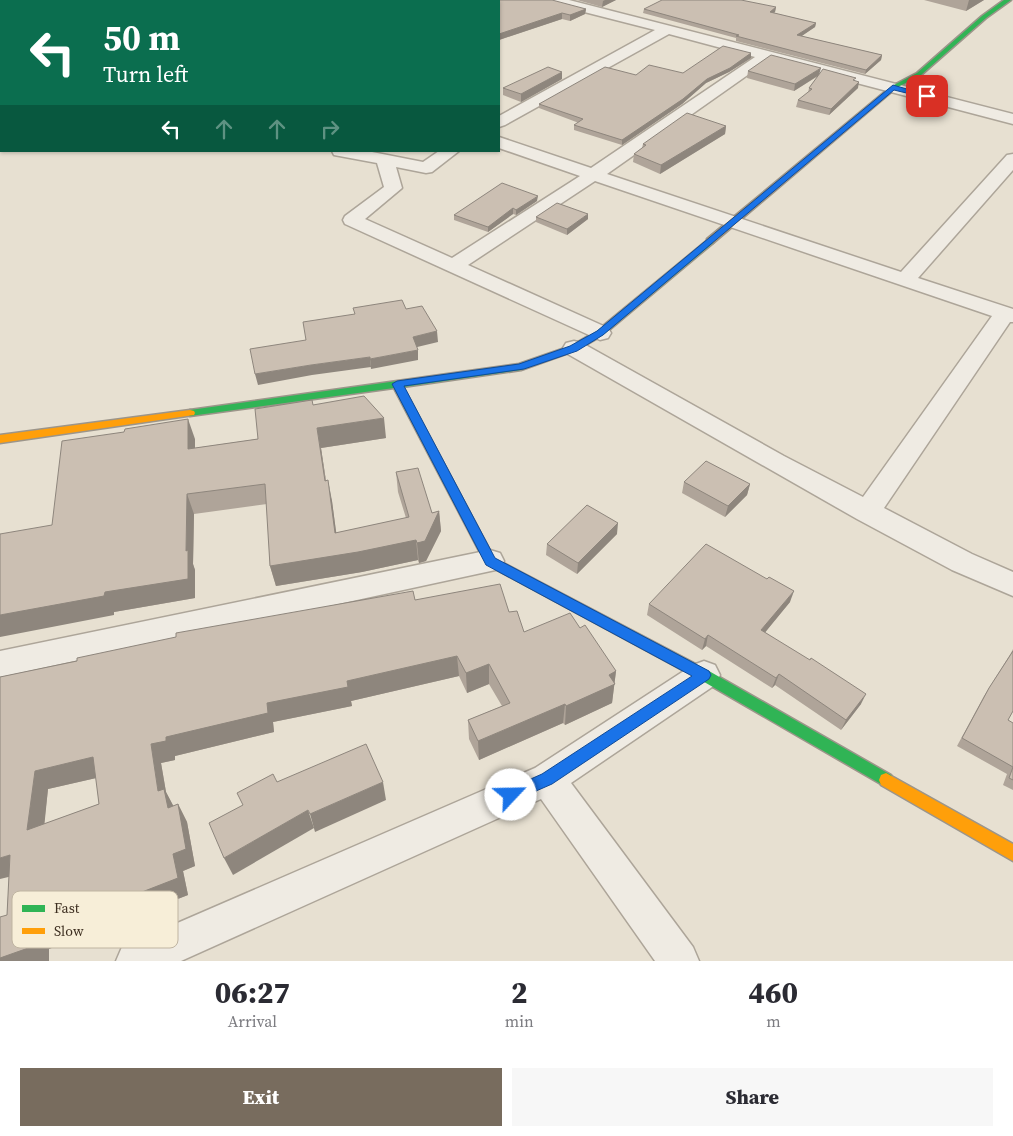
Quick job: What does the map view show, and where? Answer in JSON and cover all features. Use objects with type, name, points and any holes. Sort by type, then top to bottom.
[{"type":"street","points":[[554,0],[1013,119]]},
{"type":"street","points":[[0,439],[521,367],[574,348],[600,333],[893,87],[919,74],[984,17],[1008,0]]},
{"type":"street","points":[[500,121],[668,30]]},
{"type":"street","points":[[454,266],[593,175],[767,55]]},
{"type":"street","points":[[500,142],[732,223],[1009,315],[867,512]]},
{"type":"street","points":[[344,152],[426,168]]},
{"type":"street","points":[[450,152],[393,188],[352,220],[600,333]]},
{"type":"street","points":[[905,280],[1013,159]]},
{"type":"street","points":[[385,161],[393,188]]},
{"type":"street","points":[[574,348],[867,512],[962,562],[1013,585]]},
{"type":"street","points":[[397,384],[490,561],[704,675],[1013,853]]},
{"type":"street","points":[[0,664],[490,561]]},
{"type":"street","points":[[178,942],[547,779],[704,675]]},
{"type":"street","points":[[547,779],[679,961]]},
{"type":"street","points":[[136,961],[165,948]]},
{"type":"building","points":[[500,0],[552,0],[586,9],[570,15],[562,13],[500,34]]},
{"type":"building","points":[[662,0],[741,0],[776,7],[770,12],[816,23],[797,35],[882,55],[866,70],[736,36],[739,35],[644,9]]},
{"type":"building","points":[[723,46],[751,53],[730,68],[707,79],[683,99],[622,140],[574,125],[583,119],[539,104],[605,67],[636,75],[649,65],[683,73]]},
{"type":"building","points":[[771,55],[821,68],[795,84],[748,71]]},
{"type":"building","points":[[548,67],[562,72],[521,94],[503,88]]},
{"type":"building","points":[[823,69],[856,78],[853,80],[859,82],[831,109],[798,100],[812,89],[809,88]]},
{"type":"building","points":[[687,113],[726,126],[661,165],[634,154],[646,145],[643,144]]},
{"type":"building","points":[[502,183],[538,196],[516,210],[513,208],[488,227],[454,215]]},
{"type":"building","points":[[557,203],[588,214],[567,229],[536,217]]},
{"type":"building","points":[[402,300],[406,309],[422,306],[437,331],[413,337],[418,350],[370,359],[370,357],[255,374],[250,349],[306,340],[303,322],[355,314],[353,308]]},
{"type":"building","points":[[364,396],[384,418],[317,428],[325,481],[328,480],[335,533],[409,517],[396,472],[418,468],[432,513],[439,511],[425,541],[417,543],[416,540],[358,552],[270,566],[265,484],[187,494],[186,551],[188,550],[188,579],[105,592],[104,596],[0,615],[0,534],[52,525],[62,441],[124,432],[125,429],[188,419],[188,449],[258,439],[255,409],[312,400],[313,405]]},
{"type":"building","points":[[706,461],[750,484],[728,506],[684,482]]},
{"type":"building","points":[[587,505],[618,523],[578,563],[547,544]]},
{"type":"building","points":[[706,544],[767,579],[769,577],[794,591],[761,630],[810,660],[811,658],[866,694],[846,720],[779,674],[776,678],[708,635],[705,639],[649,604]]},
{"type":"building","points":[[500,584],[509,612],[517,611],[524,632],[570,613],[580,628],[585,625],[616,671],[609,675],[615,684],[478,741],[468,720],[510,703],[489,664],[466,673],[457,656],[347,681],[348,687],[267,703],[268,713],[166,737],[166,741],[151,744],[158,791],[164,789],[168,808],[178,804],[186,849],[173,854],[178,878],[145,891],[12,891],[12,948],[28,948],[0,958],[0,917],[7,915],[10,855],[0,858],[0,677],[176,637],[176,633],[413,591],[415,600]],"holes":[[[93,757],[99,804],[27,830],[35,771]]]},
{"type":"building","points":[[1013,651],[1013,711],[1008,720],[1013,723],[1013,767],[962,738],[989,688]]},
{"type":"building","points":[[366,744],[383,782],[310,814],[308,810],[224,858],[209,823],[243,805],[237,793],[273,774],[277,782]]},
{"type":"building","points":[[1013,767],[1013,780],[1009,778]]},
{"type":"traffic: fast","points":[[894,87],[919,74],[984,17],[1008,0]]},
{"type":"traffic: fast","points":[[190,413],[521,367],[574,348],[600,333],[710,241]]},
{"type":"traffic: fast","points":[[397,384],[490,561],[704,675],[886,780]]},
{"type":"traffic: slow","points":[[710,241],[894,87]]},
{"type":"traffic: slow","points":[[0,439],[190,413]]},
{"type":"traffic: slow","points":[[886,780],[1013,853]]},
{"type":"route","points":[[511,795],[547,779],[704,675],[490,561],[397,384],[521,367],[574,348],[600,333],[893,87],[927,96]]}]
